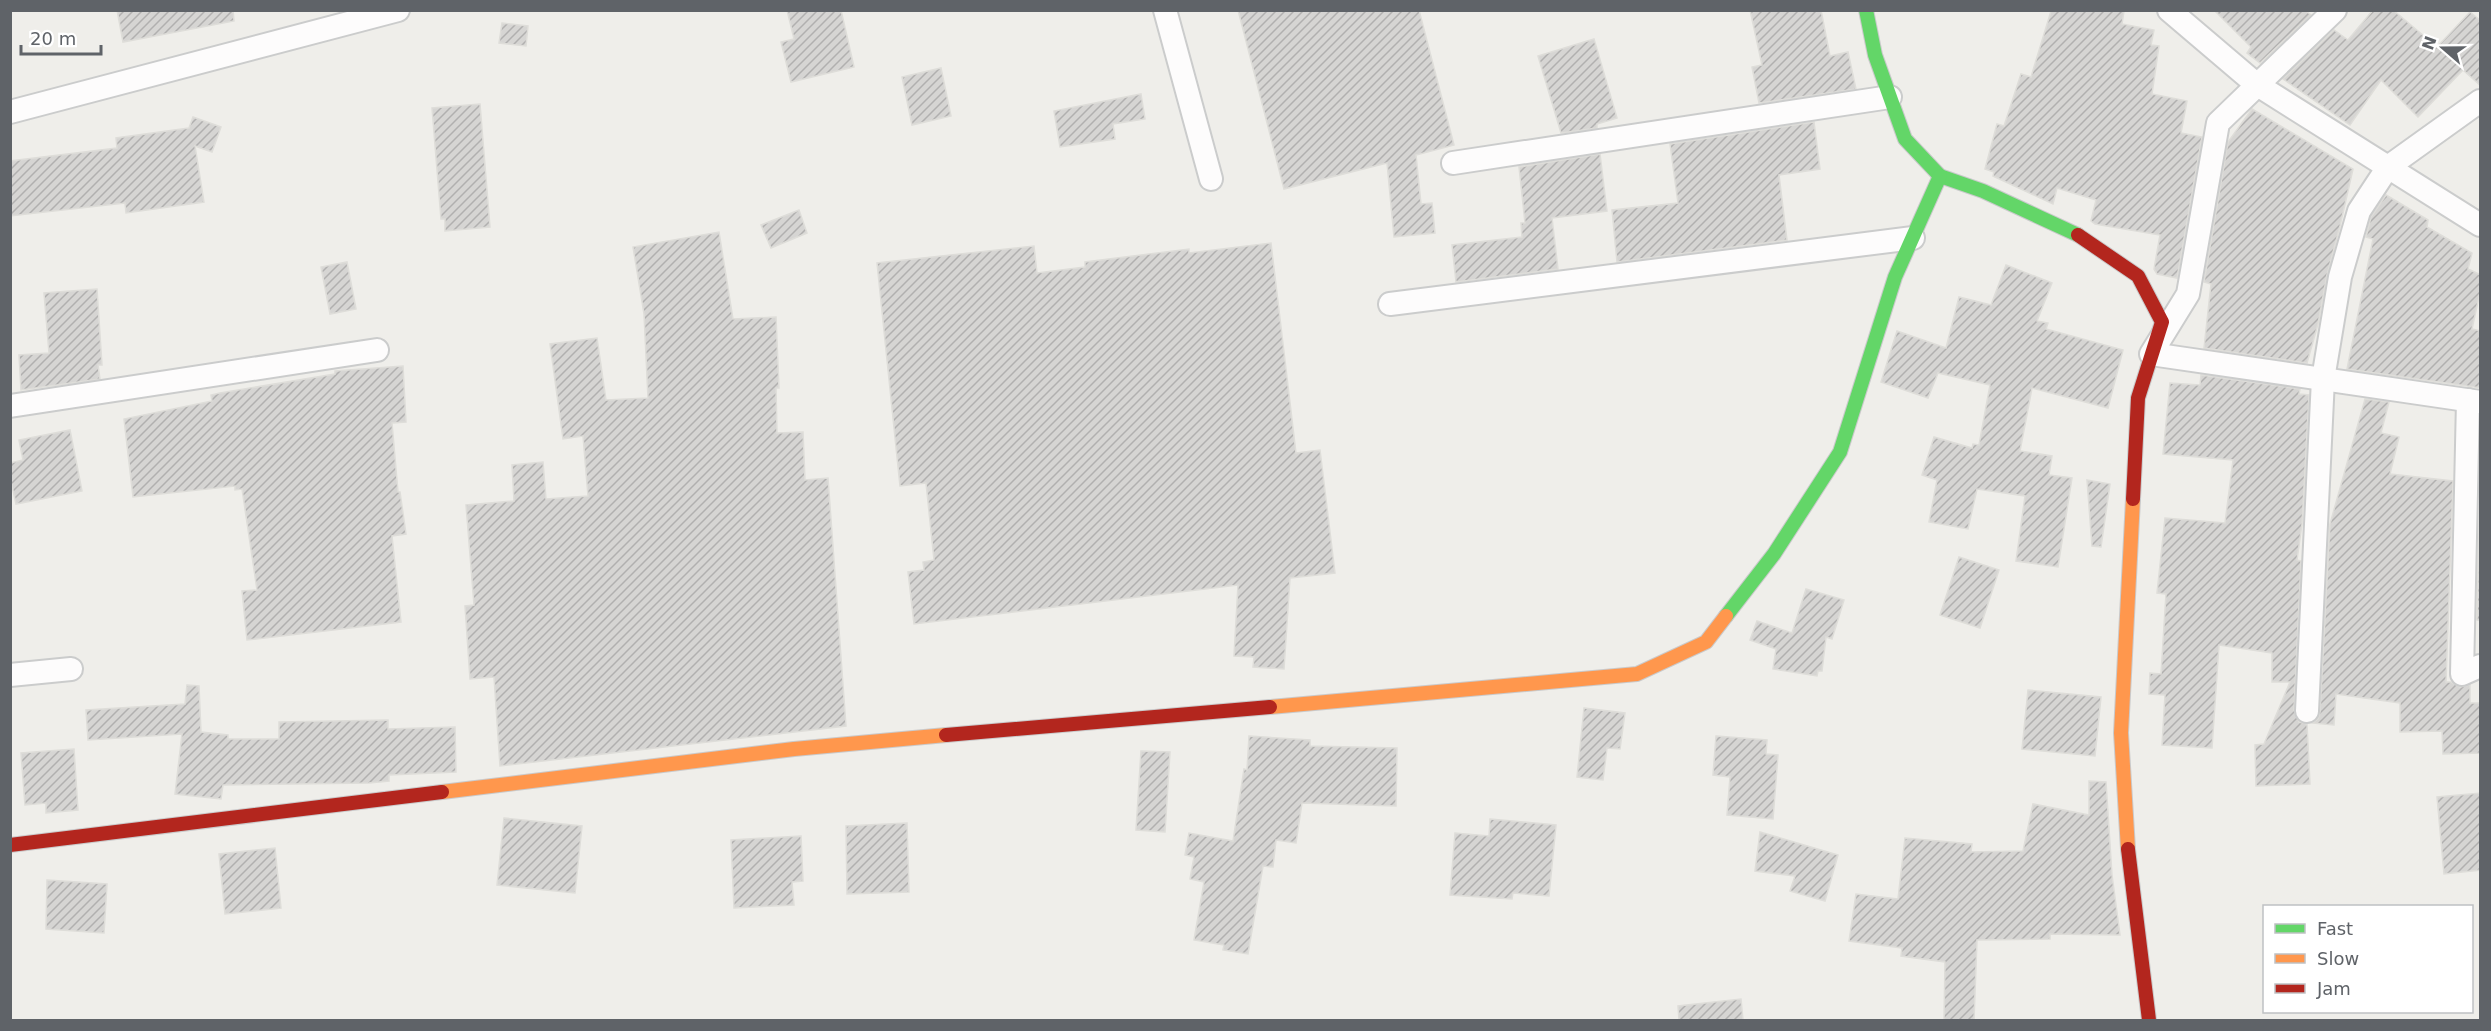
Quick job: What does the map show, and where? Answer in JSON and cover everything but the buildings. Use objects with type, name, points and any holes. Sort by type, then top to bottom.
[{"type":"street","points":[[10,112],[398,10]]},
{"type":"street","points":[[1165,10],[1210,179]]},
{"type":"street","points":[[1866,10],[1875,55],[1905,139],[1940,176],[1983,191],[2083,237],[2138,276],[2162,321],[2138,398],[2121,733],[2130,874],[2149,1020]]},
{"type":"street","points":[[2169,10],[2256,84],[2481,225]]},
{"type":"street","points":[[2151,354],[2188,294],[2218,123],[2335,10]]},
{"type":"street","points":[[1453,163],[1890,97]]},
{"type":"street","points":[[2307,711],[2323,379],[2340,277],[2360,211],[2388,167],[2481,101]]},
{"type":"street","points":[[10,845],[794,749],[1637,674],[1706,642],[1774,554],[1840,452],[1895,277],[1940,176]]},
{"type":"street","points":[[1390,304],[1913,238]]},
{"type":"street","points":[[10,406],[377,350]]},
{"type":"street","points":[[2151,354],[2474,401],[2462,674],[2481,666]]},
{"type":"street","points":[[10,675],[71,669]]},
{"type":"traffic: fast","points":[[1866,10],[1875,55],[1905,139],[1940,176],[1983,191],[2078,235]]},
{"type":"traffic: fast","points":[[1726,616],[1774,554],[1840,452],[1895,277],[1940,176]]},
{"type":"traffic: slow","points":[[2128,849],[2121,733],[2133,499]]},
{"type":"traffic: slow","points":[[1270,707],[1637,674],[1706,642],[1726,616]]},
{"type":"traffic: slow","points":[[442,792],[794,749],[946,735]]},
{"type":"traffic: jam","points":[[2078,235],[2138,276],[2162,322],[2138,398],[2133,499]]},
{"type":"traffic: jam","points":[[946,735],[1270,707]]},
{"type":"traffic: jam","points":[[10,845],[442,792]]},
{"type":"traffic: jam","points":[[2128,849],[2149,1020]]}]
